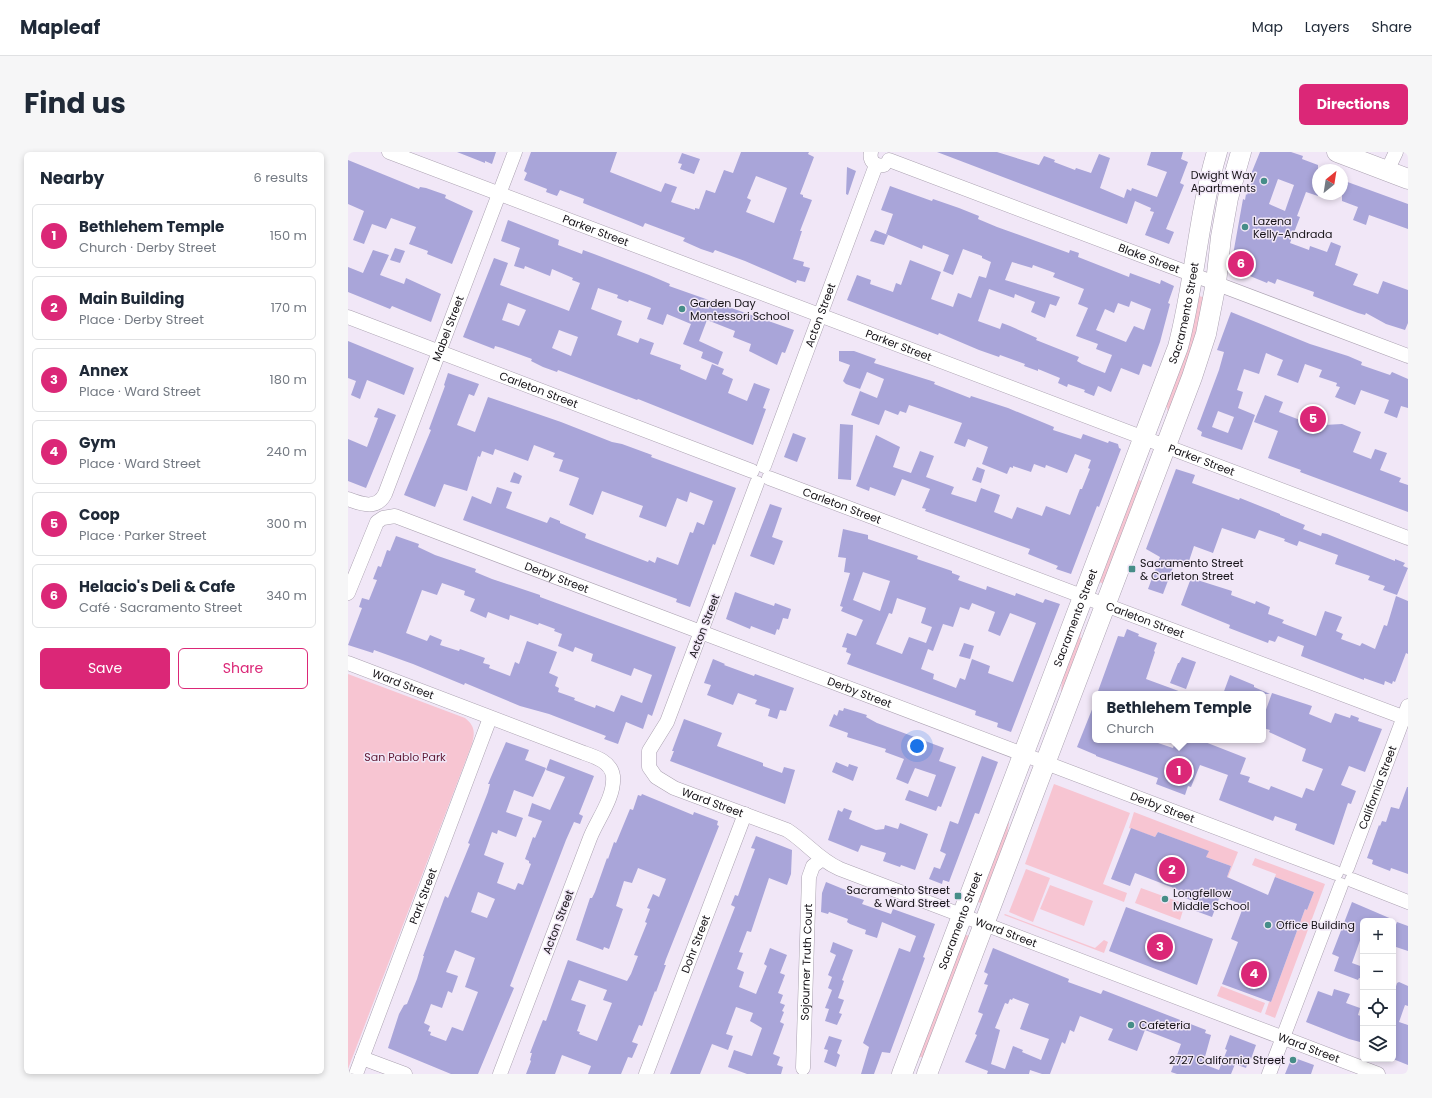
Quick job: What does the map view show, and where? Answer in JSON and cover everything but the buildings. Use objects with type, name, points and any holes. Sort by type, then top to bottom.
[{"type":"street","name":"Parker Street","points":[[388,152],[1408,538]]},
{"type":"street","name":"Mabel Street","points":[[348,499],[370,505],[377,503],[384,497],[391,482],[438,352],[515,152]]},
{"type":"street","name":"Sacramento Street","points":[[902,1074],[1178,347],[1187,312],[1202,212],[1217,152]]},
{"type":"street","name":"Sacramento Street","points":[[927,1074],[1192,377],[1204,341],[1216,283],[1221,237],[1228,198],[1241,152]]},
{"type":"street","points":[[1337,152],[1408,179]]},
{"type":"street","points":[[1387,171],[1396,152]]},
{"type":"street","name":"Blake Street","points":[[878,156],[1408,356]]},
{"type":"street","name":"Acton Street","points":[[649,767],[649,751],[667,722],[878,156]]},
{"type":"street","name":"Carleton Street","points":[[348,317],[1084,596],[1407,714]]},
{"type":"street","name":"Derby Street","points":[[348,593],[377,522],[388,516],[400,518],[1408,902]]},
{"type":"street","name":"Ward Street","points":[[348,663],[600,759],[612,770]]},
{"type":"street","name":"California Street","points":[[1269,1074],[1407,714]]},
{"type":"street","name":"Park Street","points":[[356,1074],[490,718]]},
{"type":"street","name":"Ward Street","points":[[649,767],[656,777],[664,783],[787,830],[798,838],[821,860],[840,869],[1378,1074]]},
{"type":"street","name":"Acton Street","points":[[500,1074],[592,834],[610,793],[613,778],[612,770]]},
{"type":"street","name":"Dohr Street","points":[[646,1074],[745,814]]},
{"type":"street","name":"Sojourner Truth Court","points":[[803,1072],[809,877],[814,866],[821,860]]},
{"type":"street","points":[[362,1058],[405,1074]]},
{"type":"green space","points":[[1199,296],[1206,298],[1197,335],[1169,417],[1166,403]]},
{"type":"green space","points":[[1141,471],[1139,480],[1144,483],[1104,584],[1097,581]]},
{"type":"green space","points":[[1080,623],[1082,629],[1080,637],[1083,642],[1065,691],[1061,691],[1063,671]]},
{"type":"green space","name":"San Pablo Park","points":[[348,674],[465,718],[471,724],[474,736],[348,1069]]},
{"type":"green space","points":[[1054,784],[1130,813],[1103,884],[1127,893],[1124,902],[1025,864]]},
{"type":"green space","points":[[1134,812],[1238,852],[1228,877],[1231,866],[1206,857],[1208,851],[1158,832],[1155,837],[1129,828]]},
{"type":"green space","points":[[1005,822],[1009,823],[1006,842],[983,904],[976,901]]},
{"type":"green space","points":[[1255,858],[1325,884],[1275,1018],[1265,1014],[1269,1002],[1271,1002],[1305,909],[1307,910],[1314,892],[1275,877],[1276,874],[1252,865]]},
{"type":"green space","points":[[1026,869],[1050,878],[1033,922],[1009,912]]},
{"type":"green space","points":[[1050,885],[1093,901],[1084,926],[1040,909]]},
{"type":"green space","points":[[1141,888],[1185,904],[1180,920],[1135,903]]},
{"type":"green space","points":[[1005,914],[1095,948],[1104,940],[1108,942],[1104,953],[1004,915]]},
{"type":"green space","points":[[964,934],[971,937],[926,1059],[921,1057],[915,1058]]},
{"type":"green space","points":[[1221,986],[1265,1003],[1261,1013],[1217,996]]},
{"type":"place","name":"Dwight Way Apartments","points":[[1264,181]]},
{"type":"place","name":"Lazena Kelly-Andrada","points":[[1245,227]]},
{"type":"place","name":"Helacio's Deli & Cafe","points":[[1241,264]]},
{"type":"place","name":"Garden Day Montessori School","points":[[682,309]]},
{"type":"place","name":"Coop","points":[[1313,419]]},
{"type":"place","name":"Sacramento Street & Carleton Street","points":[[1132,569]]},
{"type":"place","name":"Bethlehem Temple","points":[[1179,771]]},
{"type":"place","name":"Main Building","points":[[1172,870]]},
{"type":"place","name":"Sacramento Street & Ward Street","points":[[958,896]]},
{"type":"place","name":"Longfellow Middle School","points":[[1165,899]]},
{"type":"place","name":"Office Building","points":[[1268,925]]},
{"type":"place","name":"Annex","points":[[1160,947]]},
{"type":"place","name":"Gym","points":[[1254,974]]},
{"type":"place","name":"Cafeteria","points":[[1131,1025]]},
{"type":"place","name":"2727 California Street","points":[[1293,1060]]}]
